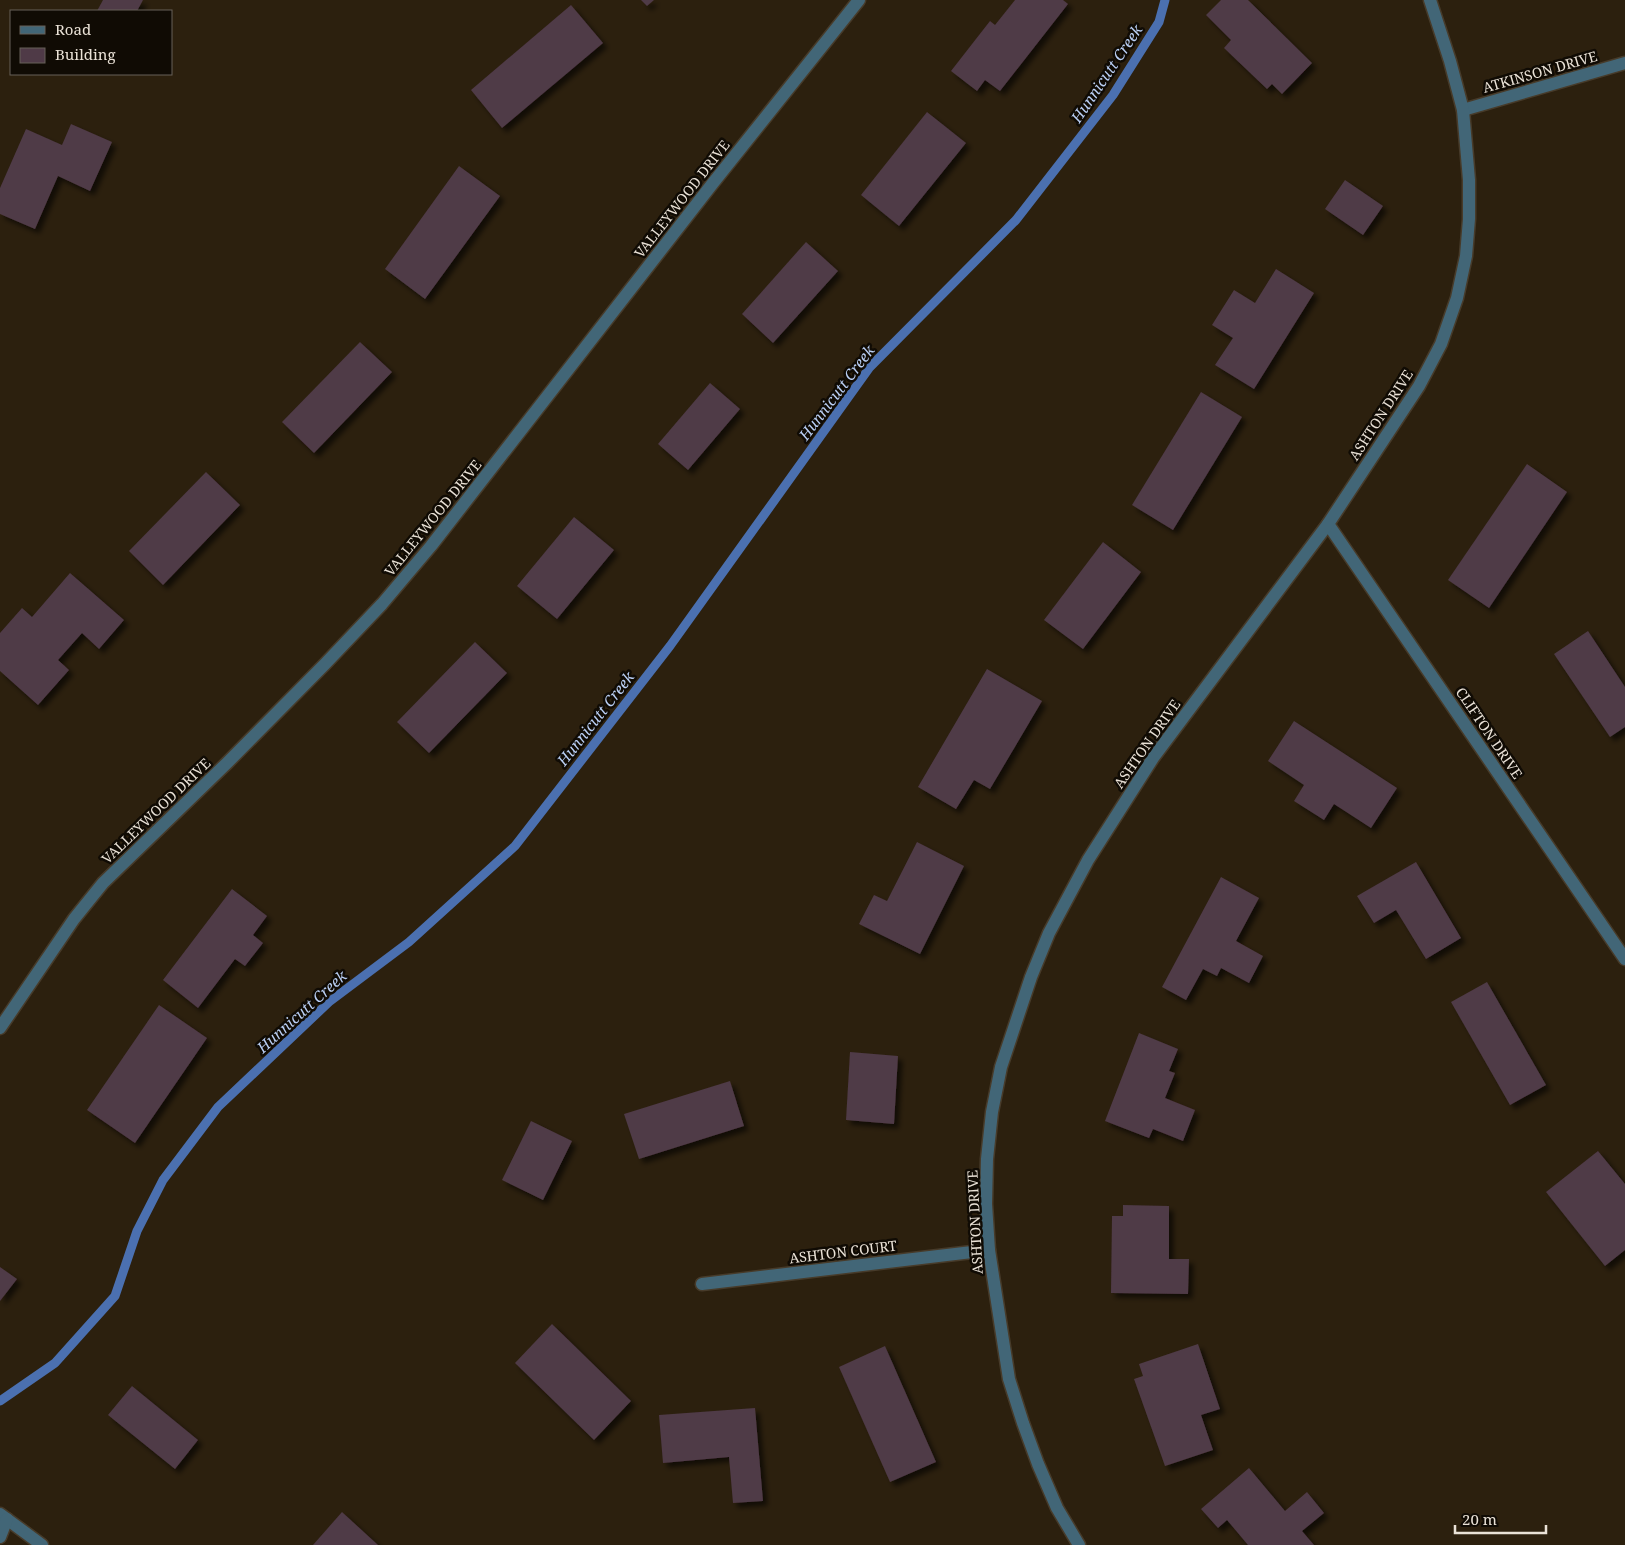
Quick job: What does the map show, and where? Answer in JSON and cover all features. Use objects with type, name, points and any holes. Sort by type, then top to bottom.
[{"type":"street","name":"VALLEYWOOD DRIVE","points":[[0,1028],[74,919],[103,883],[227,763],[325,664],[413,568],[713,183],[859,0]]},
{"type":"street","name":"ASHTON DRIVE","points":[[1079,1545],[1057,1508],[1038,1464],[1009,1379],[989,1250],[986,1204],[987,1159],[992,1112],[1001,1067],[1031,977],[1049,933],[1088,860],[1153,758],[1328,524],[1419,386],[1441,344],[1457,298],[1466,256],[1469,180],[1463,110],[1450,61],[1430,0]]},
{"type":"street","name":"ATKINSON DRIVE","points":[[1463,110],[1625,63]]},
{"type":"street","name":"CLIFTON DRIVE","points":[[1328,524],[1625,959]]},
{"type":"street","name":"ASHTON COURT","points":[[702,1284],[989,1250]]},
{"type":"street","points":[[0,1537],[4,1516],[42,1545]]},
{"type":"building","points":[[103,0],[143,0],[138,10],[98,10]]},
{"type":"building","points":[[641,0],[654,0],[647,6]]},
{"type":"building","points":[[1015,0],[1063,0],[1068,4],[1000,91],[985,80],[977,91],[951,71],[990,21],[995,25]]},
{"type":"building","points":[[1221,0],[1248,0],[1312,63],[1282,94],[1272,84],[1267,89],[1224,48],[1231,40],[1206,15]]},
{"type":"building","points":[[571,5],[603,43],[502,128],[471,90]]},
{"type":"building","points":[[927,112],[966,143],[899,226],[861,195]]},
{"type":"building","points":[[71,124],[112,142],[90,191],[58,176],[35,229],[0,214],[0,188],[26,129],[62,145]]},
{"type":"building","points":[[459,166],[500,196],[425,299],[385,269]]},
{"type":"building","points":[[1345,180],[1383,206],[1363,235],[1325,209]]},
{"type":"building","points":[[806,242],[838,271],[773,343],[742,314]]},
{"type":"building","points":[[1276,269],[1314,293],[1254,389],[1215,365],[1233,338],[1212,325],[1234,290],[1255,303]]},
{"type":"building","points":[[360,342],[392,372],[314,453],[282,422]]},
{"type":"building","points":[[710,383],[740,409],[688,470],[658,444]]},
{"type":"building","points":[[1201,392],[1242,417],[1173,530],[1132,505]]},
{"type":"building","points":[[1527,464],[1567,492],[1489,608],[1448,580]]},
{"type":"building","points":[[206,472],[240,505],[163,585],[129,551]]},
{"type":"building","points":[[574,517],[614,550],[557,619],[517,586]]},
{"type":"building","points":[[1103,542],[1141,572],[1083,649],[1044,620]]},
{"type":"building","points":[[70,573],[124,620],[99,649],[82,633],[58,660],[69,670],[38,705],[0,671],[0,633],[22,608],[32,617]]},
{"type":"building","points":[[1588,631],[1625,687],[1625,727],[1610,737],[1554,654]]},
{"type":"building","points":[[475,642],[507,673],[429,753],[397,722]]},
{"type":"building","points":[[987,669],[1042,701],[990,789],[974,780],[956,809],[918,787]]},
{"type":"building","points":[[1294,721],[1397,788],[1371,828],[1334,804],[1324,820],[1294,801],[1304,785],[1268,761]]},
{"type":"building","points":[[917,842],[964,866],[920,954],[859,924],[874,895],[887,901]]},
{"type":"building","points":[[1416,862],[1461,938],[1426,959],[1396,910],[1374,923],[1357,896]]},
{"type":"building","points":[[1221,877],[1259,898],[1236,941],[1263,956],[1249,983],[1221,968],[1217,976],[1203,969],[1186,1000],[1162,987]]},
{"type":"building","points":[[232,889],[267,916],[253,935],[263,943],[245,966],[235,959],[198,1008],[163,980]]},
{"type":"building","points":[[1487,982],[1546,1085],[1510,1105],[1451,1002]]},
{"type":"building","points":[[159,1005],[207,1038],[135,1143],[87,1110]]},
{"type":"building","points":[[1139,1033],[1178,1049],[1169,1071],[1175,1073],[1165,1098],[1195,1110],[1183,1141],[1153,1129],[1149,1138],[1105,1121]]},
{"type":"building","points":[[850,1052],[898,1056],[894,1124],[846,1120]]},
{"type":"building","points":[[730,1081],[744,1126],[639,1159],[624,1114]]},
{"type":"building","points":[[531,1121],[572,1141],[543,1200],[502,1180]]},
{"type":"building","points":[[1598,1151],[1625,1184],[1625,1250],[1605,1266],[1546,1192]]},
{"type":"building","points":[[1123,1205],[1169,1206],[1169,1259],[1189,1259],[1188,1294],[1111,1293],[1112,1216],[1123,1216]]},
{"type":"building","points":[[0,1267],[17,1279],[0,1301]]},
{"type":"building","points":[[552,1324],[631,1401],[594,1440],[515,1363]]},
{"type":"building","points":[[1198,1344],[1220,1409],[1201,1415],[1213,1450],[1165,1466],[1134,1379],[1143,1376],[1139,1364]]},
{"type":"building","points":[[885,1346],[936,1462],[890,1482],[839,1367]]},
{"type":"building","points":[[132,1386],[198,1440],[175,1469],[108,1415]]},
{"type":"building","points":[[755,1408],[763,1501],[733,1503],[729,1457],[663,1463],[659,1415]]},
{"type":"building","points":[[1249,1468],[1285,1511],[1307,1492],[1324,1513],[1302,1531],[1314,1545],[1248,1545],[1227,1520],[1218,1528],[1201,1509]]},
{"type":"building","points":[[342,1512],[378,1545],[313,1545]]},
{"type":"waterway","name":"Hunnicutt Creek","points":[[0,1401],[55,1363],[115,1296],[137,1231],[163,1180],[218,1107],[329,1002],[409,942],[515,846],[670,646],[870,367],[1016,220],[1113,95],[1159,22],[1165,0]]}]
